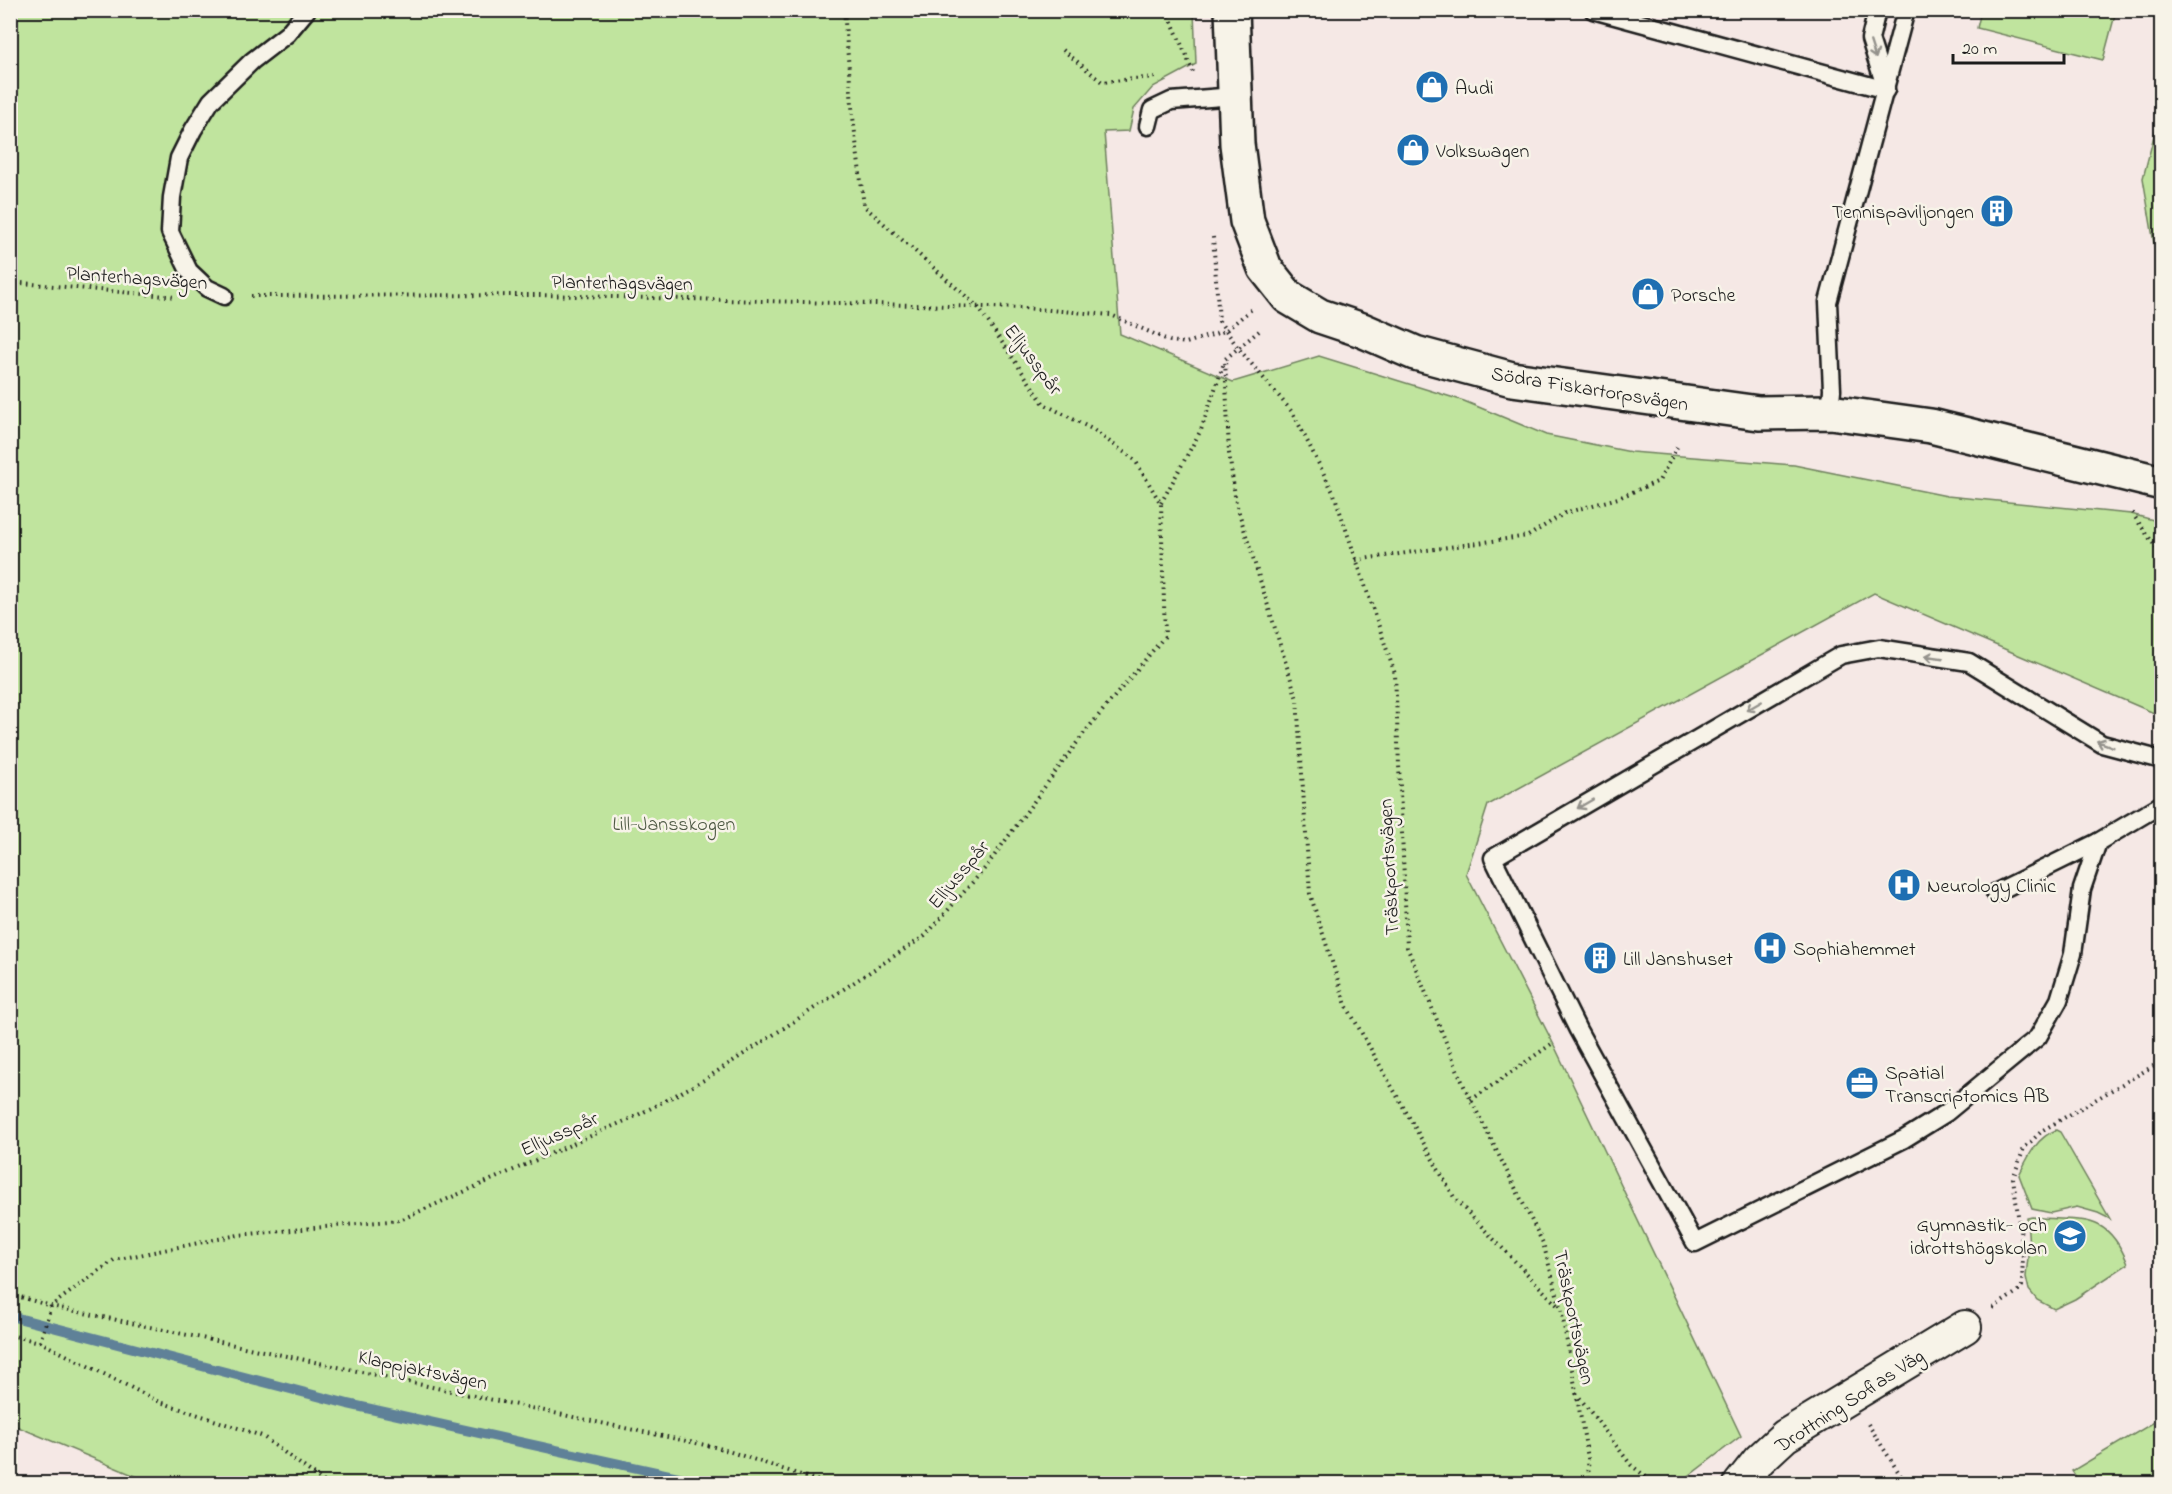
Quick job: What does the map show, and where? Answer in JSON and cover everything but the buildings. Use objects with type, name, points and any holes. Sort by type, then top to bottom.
[{"type":"street","name":"Södra Fiskartorpsvägen","points":[[1232,10],[1237,144],[1247,221],[1265,268],[1288,297],[1320,316],[1362,330],[1415,353],[1512,379],[1759,412],[1830,412],[1931,426],[2162,483]]},
{"type":"street","name":"Drottning Sofias Väg","points":[[1740,1484],[1759,1460],[1785,1436],[1965,1327]]},
{"type":"lane","points":[[224,296],[207,288],[189,271],[170,232],[172,197],[179,158],[211,101],[252,61],[287,34],[307,10]]},
{"type":"lane","points":[[1593,10],[1886,90]]},
{"type":"lane","points":[[1877,10],[1870,39],[1886,90]]},
{"type":"lane","points":[[1830,412],[1832,390],[1828,302],[1906,10]]},
{"type":"lane","points":[[1148,126],[1152,110],[1171,101],[1235,96]]},
{"type":"lane","points":[[2098,842],[2082,889],[2073,954],[2062,991],[2038,1037],[1946,1113],[1904,1139],[1695,1243],[1578,1030],[1493,858],[1841,655],[1879,648],[1969,662],[2102,744],[2162,760]]},
{"type":"lane","points":[[1995,893],[2098,842],[2162,804]]},
{"type":"path","name":"Elljusspår","points":[[51,1306],[114,1260],[238,1236],[400,1220],[636,1116],[704,1080],[925,936],[986,867],[1084,733],[1165,636],[1161,504],[1135,460],[1092,429],[1044,404],[978,307],[864,206],[853,117],[844,10]]},
{"type":"path","points":[[1167,10],[1193,74]]},
{"type":"path","points":[[1063,50],[1102,82],[1159,77]]},
{"type":"path","points":[[1182,75],[1203,75]]},
{"type":"path","name":"Planterhagsvägen","points":[[10,282],[181,298],[540,295],[978,307],[1111,315],[1170,341],[1186,343],[1225,332]]},
{"type":"path","points":[[1216,288],[1219,321],[1225,332]]},
{"type":"path","points":[[1161,504],[1201,430],[1226,359],[1259,330]]},
{"type":"path","name":"Träskportsvägen","points":[[1225,332],[1293,413],[1334,494],[1395,674],[1407,947],[1471,1100],[1543,1243],[1561,1309],[1588,1458],[1589,1484]]},
{"type":"path","points":[[1226,359],[1229,453],[1236,503],[1297,699],[1311,894],[1346,1005],[1455,1199],[1561,1309]]},
{"type":"path","points":[[1356,560],[1528,536],[1565,513],[1618,498],[1659,481],[1677,447]]},
{"type":"path","points":[[2127,505],[2162,556]]},
{"type":"path","points":[[1471,1100],[1553,1043],[1578,1030]]},
{"type":"path","points":[[1991,1310],[2022,1286],[2022,1252],[2013,1178],[2024,1148],[2043,1130],[2162,1061]]},
{"type":"path","name":"Klappjaktsvägen","points":[[10,1294],[51,1306],[718,1448],[828,1484]]},
{"type":"path","points":[[40,1342],[51,1306]]},
{"type":"path","points":[[10,1335],[40,1342],[160,1402],[262,1436],[327,1484]]},
{"type":"path","points":[[1576,1392],[1631,1465],[1655,1484]]},
{"type":"path","points":[[1849,1396],[1906,1484]]},
{"type":"green space","points":[[1981,10],[2116,11],[2103,60],[1977,28]]},
{"type":"green space","name":"Lill-Jansskogen","points":[[10,11],[1194,11],[1196,64],[1153,87],[1134,109],[1129,131],[1104,132],[1120,334],[1233,382],[1319,356],[1464,401],[1546,435],[1631,452],[1794,465],[1947,496],[2131,514],[2161,522],[2161,716],[1874,593],[1488,805],[1466,874],[1553,1043],[1741,1436],[1685,1479],[1684,1483],[152,1483],[11,1424]]},
{"type":"green space","points":[[2161,109],[2161,285],[2143,178]]},
{"type":"green space","points":[[2056,1130],[2060,1132],[2110,1219],[2077,1207],[2051,1213],[2032,1209],[2019,1175],[2038,1143]]},
{"type":"green space","points":[[2027,1218],[2077,1220],[2100,1226],[2119,1246],[2128,1264],[2075,1299],[2054,1309],[2037,1300],[2029,1290],[2026,1277],[2029,1247]]},
{"type":"green space","points":[[2161,1418],[2161,1478],[2155,1483],[2080,1483],[2072,1471]]},
{"type":"waterway","points":[[10,1316],[348,1404],[710,1484]]},
{"type":"place","name":"Audi","points":[[1432,87]]},
{"type":"place","name":"Volkswagen","points":[[1413,150]]},
{"type":"place","name":"Tennispaviljongen","points":[[1997,211]]},
{"type":"place","name":"Porsche","points":[[1648,294]]},
{"type":"place","name":"Neurology Clinic","points":[[1904,885]]},
{"type":"place","name":"Sophiahemmet","points":[[1770,948]]},
{"type":"place","name":"Lill Janshuset","points":[[1600,958]]},
{"type":"place","name":"Spatial Transcriptomics AB","points":[[1862,1083]]},
{"type":"place","name":"Gymnastik- och idrottshögskolan","points":[[2070,1236]]}]
